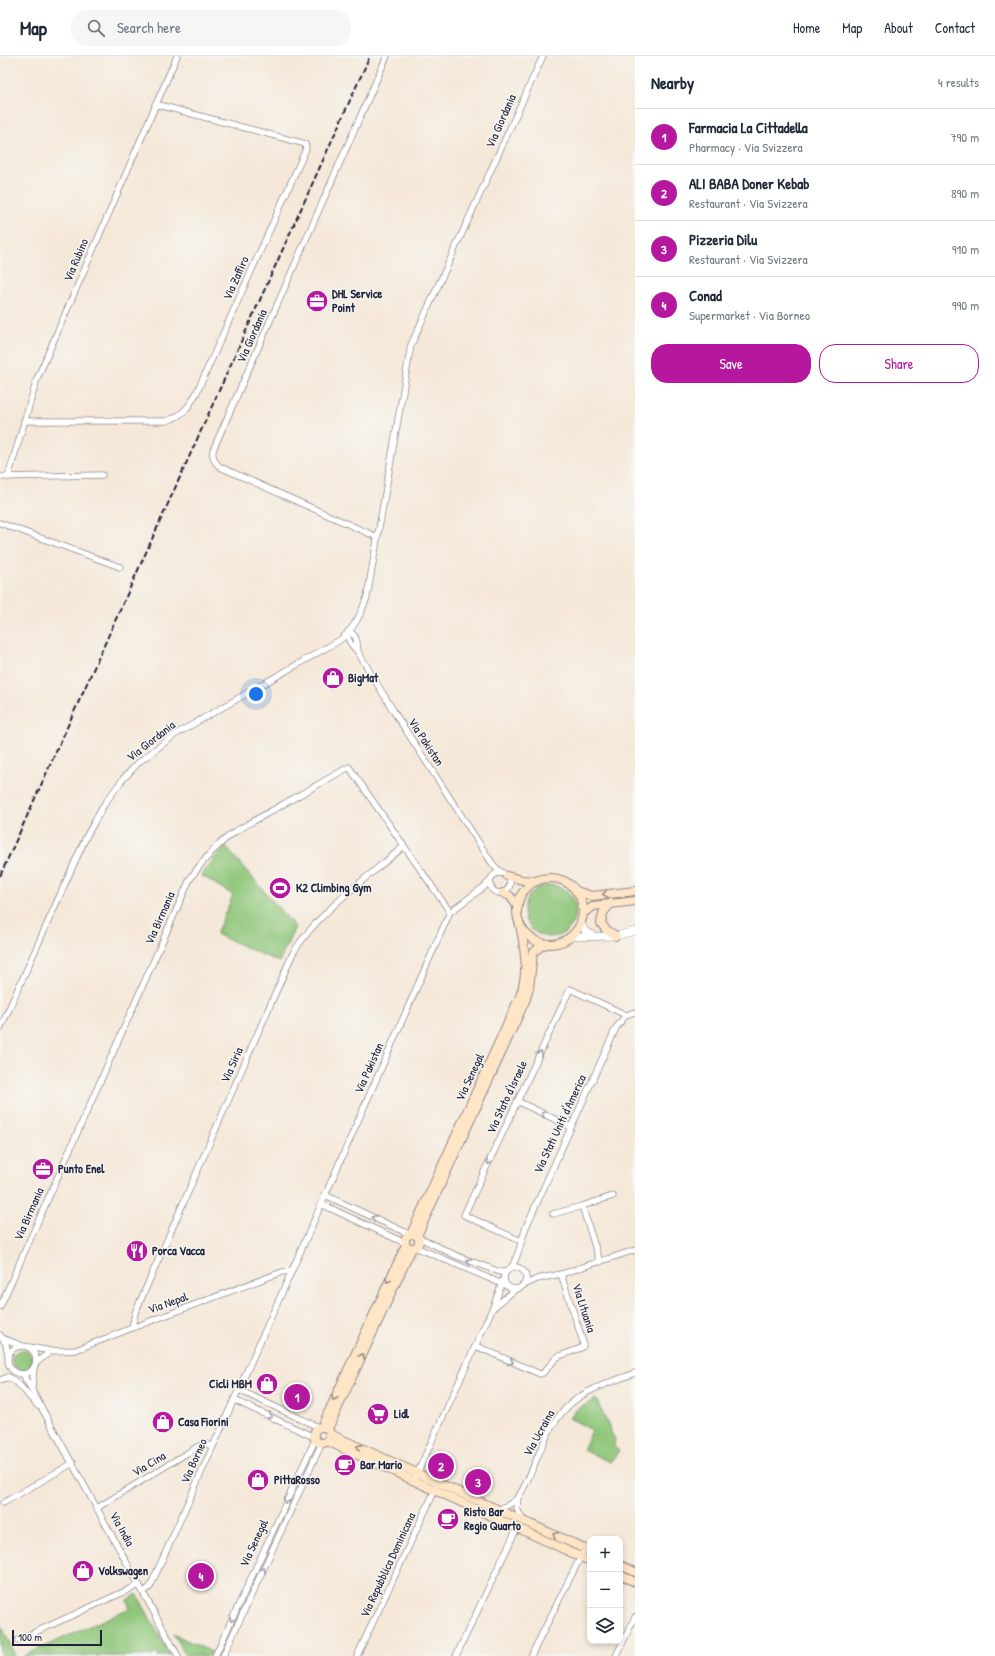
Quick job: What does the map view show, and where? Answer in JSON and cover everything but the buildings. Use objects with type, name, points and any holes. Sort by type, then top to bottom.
[{"type":"main road","points":[[505,874],[522,880],[538,881],[556,879],[567,883],[576,891],[580,898],[583,913],[581,923],[571,937],[560,943],[546,944],[531,938],[520,925],[518,907],[519,901],[526,889],[538,881]]},
{"type":"main road","points":[[576,891],[592,896],[635,891]]},
{"type":"main road","points":[[503,893],[510,896],[518,907]]},
{"type":"main road","points":[[583,913],[594,906],[635,901]]},
{"type":"main road","points":[[611,903],[603,913],[601,923],[606,930],[616,936]]},
{"type":"main road","name":"Via Senegal","points":[[414,1235],[520,996],[526,975],[524,942],[520,925]]},
{"type":"main road","name":"Via Senegal","points":[[414,1235],[526,999],[531,975],[533,953],[546,944]]},
{"type":"main road","points":[[414,1235],[418,1244],[409,1246],[405,1239],[414,1235]]},
{"type":"main road","name":"Via Senegal","points":[[322,1435],[409,1246]]},
{"type":"main road","points":[[322,1435],[437,1486],[499,1509],[587,1550]]},
{"type":"main road","points":[[437,1486],[517,1528],[587,1559]]},
{"type":"main road","points":[[623,1566],[635,1572]]},
{"type":"main road","points":[[623,1576],[635,1582]]},
{"type":"street","name":"Via Rubino","points":[[8,477],[39,373],[176,56]]},
{"type":"street","name":"Via Giordania","points":[[377,537],[220,467],[216,463],[213,450],[387,56]]},
{"type":"street","name":"Via Giordania","points":[[0,1029],[86,837],[105,803],[123,779],[139,762],[176,734],[340,640],[356,623],[363,610],[367,597],[412,345],[542,56]]},
{"type":"street","name":"Via Zaffiro","points":[[24,421],[166,420],[181,415],[190,405],[197,392],[306,149],[305,144],[302,143],[155,104]]},
{"type":"street","points":[[0,477],[102,475]]},
{"type":"street","points":[[0,523],[120,567]]},
{"type":"street","name":"Via Pakistan","points":[[356,623],[354,630],[358,652]]},
{"type":"street","points":[[350,643],[347,636],[348,632],[352,632],[356,636]]},
{"type":"street","points":[[340,640],[350,643]]},
{"type":"street","name":"Via Pakistan","points":[[350,643],[358,652],[400,723],[492,863],[497,869],[505,874]]},
{"type":"street","name":"Via Birmania","points":[[0,1307],[190,879],[203,861],[222,841],[236,831],[349,767],[450,912]]},
{"type":"street","name":"Via Siria","points":[[132,1328],[135,1313],[293,953],[303,938],[320,918],[404,846]]},
{"type":"street","points":[[491,888],[492,863]]},
{"type":"street","name":"Via Pakistan","points":[[292,1271],[450,912],[484,887],[497,873],[505,874]]},
{"type":"street","points":[[484,887],[491,888],[496,893],[503,893],[508,890],[510,884],[505,874]]},
{"type":"street","points":[[581,923],[585,930],[596,936]]},
{"type":"street","points":[[571,937],[616,936],[635,931]]},
{"type":"street","name":"Via Stato d'Israele","points":[[521,1242],[464,1215],[570,989],[626,1015]]},
{"type":"street","points":[[626,1015],[635,1012]]},
{"type":"street","name":"Via Stati Uniti d'America","points":[[416,1477],[492,1310],[504,1279],[513,1265],[537,1200],[616,1028],[626,1015]]},
{"type":"street","points":[[517,1101],[571,1127]]},
{"type":"street","points":[[325,1195],[414,1235],[456,1256],[500,1272],[504,1279]]},
{"type":"street","points":[[553,1214],[613,1196]]},
{"type":"street","points":[[321,1204],[409,1246],[504,1279],[516,1289],[542,1278],[561,1274],[635,1250]]},
{"type":"street","points":[[582,1206],[600,1262]]},
{"type":"street","name":"Via Stati Uniti d'America","points":[[518,1253],[523,1272]]},
{"type":"street","points":[[504,1279],[515,1268],[529,1276],[542,1278]]},
{"type":"street","name":"Via Nepal","points":[[20,1345],[51,1351],[76,1350],[282,1272],[292,1271]]},
{"type":"street","name":"Via Borneo","points":[[144,1592],[150,1587],[292,1271]]},
{"type":"street","points":[[522,1286],[525,1280],[523,1272]]},
{"type":"street","name":"Via Lituania","points":[[476,1346],[540,1374],[543,1373],[557,1357],[583,1346],[561,1274]]},
{"type":"street","name":"Via Stati Uniti d'America","points":[[492,1310],[516,1289]]},
{"type":"street","points":[[1,1336],[20,1345]]},
{"type":"street","points":[[1,1336],[6,1344],[8,1356],[7,1371],[3,1379]]},
{"type":"street","points":[[8,1356],[12,1349],[20,1345]]},
{"type":"street","points":[[29,1347],[36,1357],[32,1391]]},
{"type":"street","points":[[3,1379],[27,1373],[39,1359],[51,1351]]},
{"type":"street","points":[[8,1365],[14,1372],[22,1374]]},
{"type":"street","name":"Via Ucraina","points":[[499,1509],[510,1504],[518,1496],[547,1436],[557,1418],[566,1408],[583,1395],[635,1373]]},
{"type":"street","name":"Via India","points":[[22,1374],[98,1508],[178,1656]]},
{"type":"street","name":"Via India","points":[[3,1379],[13,1379],[17,1382],[44,1414]]},
{"type":"street","points":[[239,1390],[322,1435]]},
{"type":"street","points":[[234,1400],[322,1435]]},
{"type":"street","name":"Via Senegal","points":[[215,1656],[322,1435]]},
{"type":"street","name":"Via Senegal","points":[[223,1656],[322,1435]]},
{"type":"street","name":"Via Cina","points":[[98,1508],[197,1447],[205,1444],[213,1446]]},
{"type":"street","points":[[3,1503],[73,1463]]},
{"type":"street","name":"Via Repubblica Dominicana","points":[[357,1656],[437,1486]]},
{"type":"street","points":[[518,1496],[518,1509],[523,1520]]},
{"type":"street","points":[[456,1656],[517,1528]]},
{"type":"street","points":[[531,1656],[581,1556],[587,1550]]},
{"type":"street","points":[[18,1640],[139,1585]]},
{"type":"street","points":[[616,1656],[635,1617]]},
{"type":"green space","points":[[225,846],[295,927],[279,962],[216,934],[233,895],[201,875]]},
{"type":"green space","points":[[545,885],[555,885],[569,892],[576,906],[576,916],[569,930],[555,937],[545,937],[535,933],[528,926],[524,916],[524,906],[528,896],[535,889]]},
{"type":"green space","points":[[22,1350],[29,1353],[32,1360],[29,1367],[22,1370],[15,1367],[12,1360],[15,1353]]},
{"type":"green space","points":[[596,1399],[615,1440],[614,1446],[619,1451],[610,1462],[583,1450],[592,1430],[569,1418],[576,1410]]},
{"type":"green space","points":[[137,1594],[170,1656],[158,1656],[157,1653],[151,1656],[23,1656],[130,1608],[127,1600]]},
{"type":"green space","points":[[0,1622],[15,1656],[0,1656]]},
{"type":"green space","points":[[173,1634],[212,1652],[210,1656],[186,1656]]},
{"type":"railway","points":[[0,876],[370,56]]},
{"type":"place","name":"DHL Service Point","points":[[317,301]]},
{"type":"place","name":"BigMat","points":[[333,678]]},
{"type":"place","name":"K2 Climbing Gym","points":[[280,888]]},
{"type":"place","name":"Punto Enel","points":[[43,1169]]},
{"type":"place","name":"Porca Vacca","points":[[137,1251]]},
{"type":"place","name":"Cicli MBM","points":[[267,1384]]},
{"type":"place","name":"Farmacia La Cittadella","points":[[297,1397]]},
{"type":"place","name":"Lidl","points":[[378,1414]]},
{"type":"place","name":"Casa Fiorini","points":[[163,1422]]},
{"type":"place","name":"Bar Mario","points":[[345,1465]]},
{"type":"place","name":"ALI BABA Doner Kebab","points":[[441,1466]]},
{"type":"place","name":"PittaRosso","points":[[258,1480]]},
{"type":"place","name":"Pizzeria Dilu","points":[[478,1482]]},
{"type":"place","name":"Risto Bar Regio Quarto","points":[[448,1519]]},
{"type":"place","name":"Volkswagen","points":[[83,1571]]},
{"type":"place","name":"Conad","points":[[201,1576]]}]
